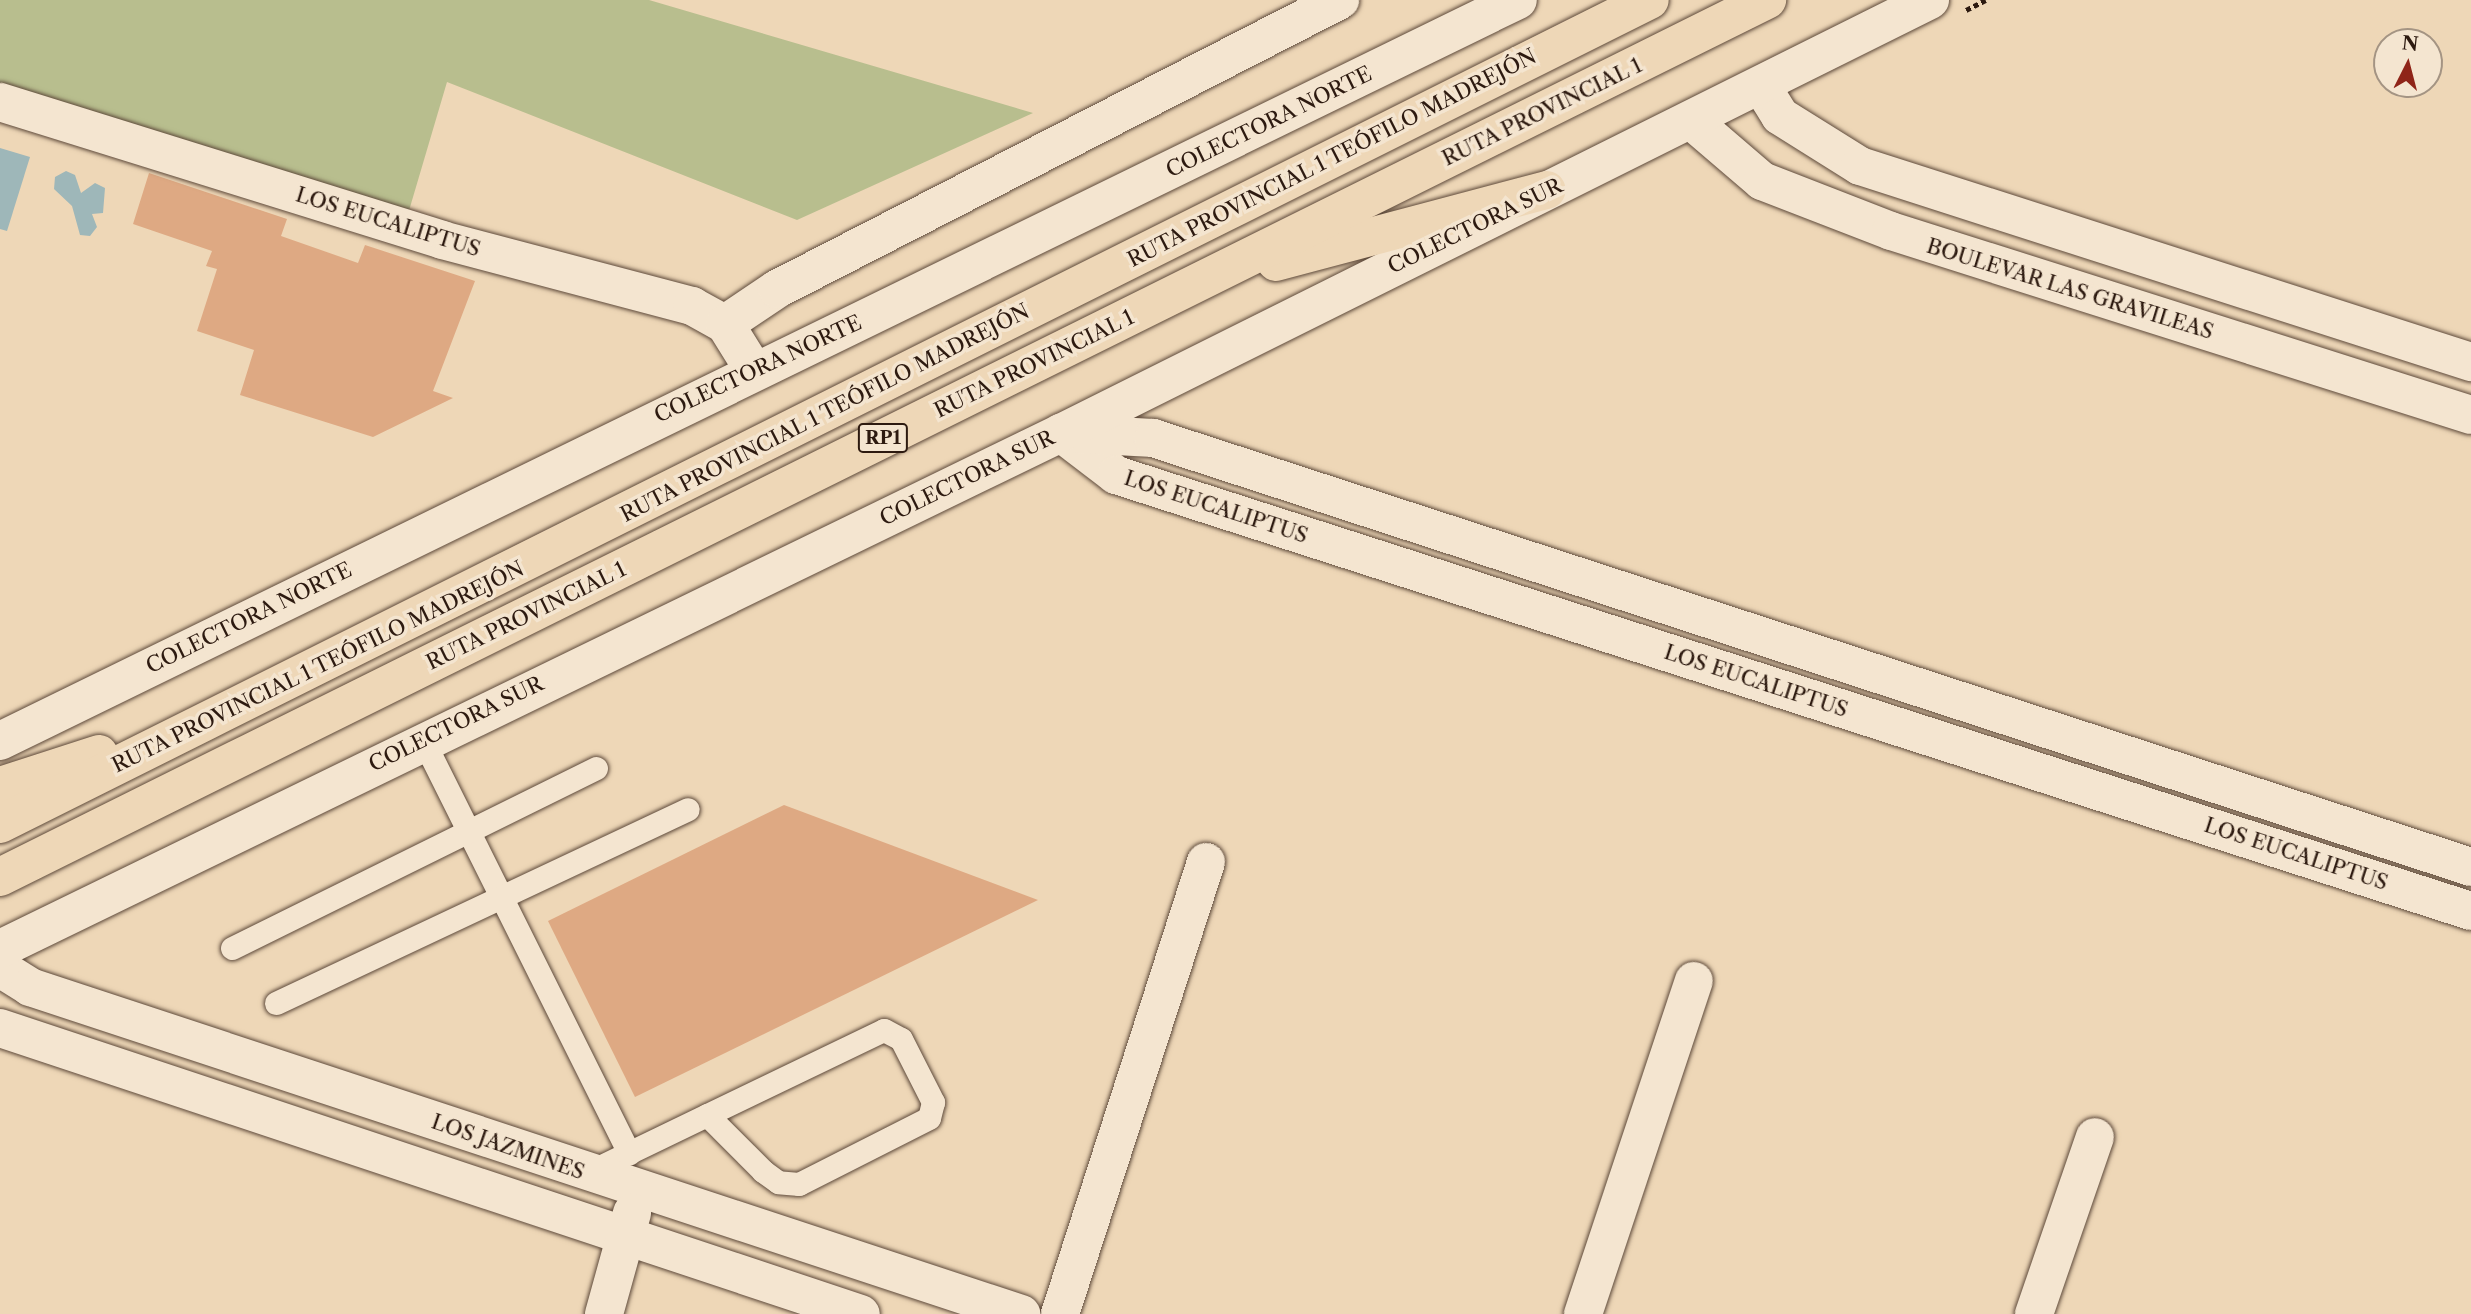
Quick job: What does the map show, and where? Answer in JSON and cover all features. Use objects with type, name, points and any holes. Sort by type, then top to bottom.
[{"type":"main road","name":"RUTA PROVINCIAL 1 TEÓFILO MADREJÓN","points":[[0,824],[231,712],[1650,0]]},
{"type":"main road","name":"RUTA PROVINCIAL 1","points":[[0,877],[1767,0]]},
{"type":"main road","points":[[1196,284],[1547,190]]},
{"type":"main road","points":[[0,786],[231,712]]},
{"type":"street","points":[[725,324],[777,289],[1340,0]]},
{"type":"street","name":"COLECTORA NORTE","points":[[0,741],[753,369],[964,273],[1518,0]]},
{"type":"street","name":"COLECTORA SUR","points":[[0,949],[423,740],[1061,433],[1547,190],[1762,87],[1924,1]]},
{"type":"street","points":[[1762,87],[1780,116],[1806,136],[1860,166],[2471,362]]},
{"type":"street","name":"LOS EUCALIPTUS","points":[[0,102],[442,240],[692,306],[725,324],[753,369]]},
{"type":"street","name":"BOULEVAR LAS GRAVILEAS","points":[[1692,121],[1762,181],[1891,231],[2471,415]]},
{"type":"street","points":[[1891,231],[1919,185]]},
{"type":"street","name":"LOS EUCALIPTUS","points":[[1061,433],[1153,438],[2471,867]]},
{"type":"street","name":"LOS EUCALIPTUS","points":[[1061,433],[1116,475],[2471,911]]},
{"type":"street","points":[[1060,1314],[1206,862]]},
{"type":"street","name":"LOS JAZMINES","points":[[0,968],[30,987],[586,1174],[1021,1314]]},
{"type":"street","points":[[1583,1314],[1694,981]]},
{"type":"street","points":[[0,1028],[861,1314]]},
{"type":"street","points":[[2034,1314],[2095,1137]]},
{"type":"street","points":[[604,1314],[638,1190]]},
{"type":"lane","points":[[423,740],[497,896],[629,1153]]},
{"type":"lane","points":[[232,948],[596,768]]},
{"type":"lane","points":[[276,1003],[497,896],[688,808]]},
{"type":"lane","points":[[586,1174],[707,1115],[884,1030],[901,1039],[933,1102],[929,1118],[799,1184],[778,1182],[762,1171],[707,1115]]},
{"type":"green space","points":[[0,0],[649,0],[1033,113],[797,220],[447,82],[408,214],[0,86]]},
{"type":"water","points":[[0,148],[30,157],[7,231],[0,229]]},
{"type":"water","points":[[66,171],[75,175],[81,193],[95,183],[105,188],[103,213],[92,214],[97,227],[90,236],[80,235],[72,206],[54,189],[55,177]]},
{"type":"building","points":[[149,173],[287,219],[281,236],[358,263],[365,245],[475,281],[433,391],[453,398],[373,437],[240,395],[254,350],[197,331],[217,269],[206,266],[212,251],[133,224]]},
{"type":"building","points":[[784,805],[1038,900],[635,1097],[548,921]]}]
